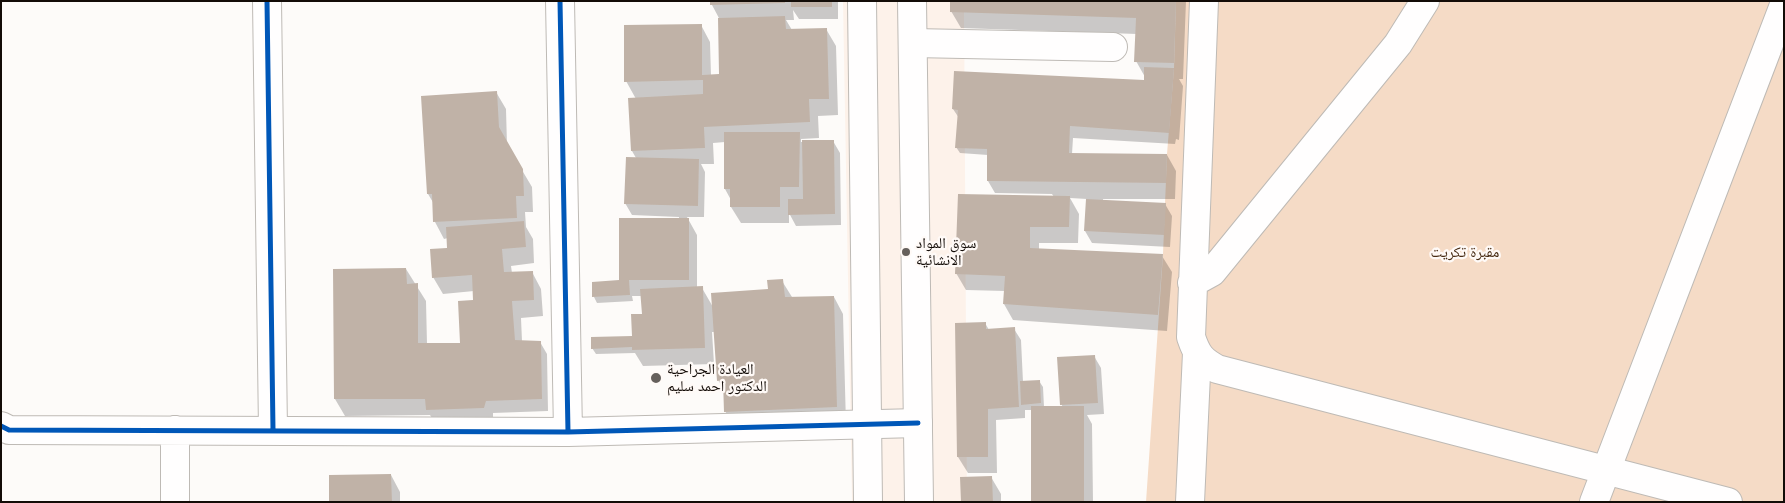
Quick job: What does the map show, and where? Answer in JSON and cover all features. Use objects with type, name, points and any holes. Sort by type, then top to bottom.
[{"type":"street","points":[[268,1],[273,430]]},
{"type":"street","points":[[560,1],[568,432]]},
{"type":"street","points":[[862,1],[868,502]]},
{"type":"street","points":[[912,1],[919,502]]},
{"type":"street","points":[[1190,502],[1196,353],[1191,337],[1192,283],[1204,1]]},
{"type":"street","points":[[1192,283],[1212,272],[1398,44],[1424,1]]},
{"type":"street","points":[[1594,502],[1784,5]]},
{"type":"street","points":[[913,43],[1113,47]]},
{"type":"street","points":[[1196,353],[1205,362],[1217,369],[1728,502]]},
{"type":"street","points":[[1,426],[9,430],[568,432],[918,423]]},
{"type":"street","points":[[175,430],[175,502]]},
{"type":"shaded area","name":"سوق المواد الانشائية","points":[[843,1],[964,1],[967,502],[852,502]]},
{"type":"green space","name":"مقبرة تكريت","points":[[1176,1],[1784,1],[1784,502],[1146,502],[1163,254]]},
{"type":"building","points":[[710,1],[785,1],[785,3],[710,5]]},
{"type":"building","points":[[791,1],[832,1],[832,7],[791,7]]},
{"type":"building","points":[[950,1],[1176,1],[1174,63],[1134,62],[1136,18],[950,12]]},
{"type":"building","points":[[785,16],[786,29],[827,28],[829,99],[809,99],[810,122],[704,127],[705,148],[631,151],[628,98],[703,94],[703,80],[624,82],[624,25],[702,24],[702,75],[719,74],[718,18]]},
{"type":"building","points":[[1144,67],[1174,68],[1169,133],[1070,126],[1069,153],[1167,154],[1166,183],[987,181],[987,149],[955,148],[958,110],[952,109],[954,71],[1144,80]]},
{"type":"building","points":[[497,91],[499,127],[523,169],[524,196],[516,196],[517,218],[433,222],[432,194],[427,194],[421,96]]},
{"type":"building","points":[[724,132],[800,132],[799,187],[780,187],[780,207],[730,207],[730,189],[724,189]]},
{"type":"building","points":[[802,140],[834,140],[835,214],[788,215],[788,199],[803,199]]},
{"type":"building","points":[[626,157],[699,159],[698,206],[624,204]]},
{"type":"building","points":[[958,194],[1070,196],[1069,227],[1030,227],[1030,248],[1163,254],[1158,315],[1003,304],[1005,276],[955,274]]},
{"type":"building","points":[[1086,199],[1166,203],[1164,235],[1084,231]]},
{"type":"building","points":[[619,218],[689,218],[689,280],[629,280],[630,295],[592,297],[592,282],[619,280]]},
{"type":"building","points":[[524,221],[526,247],[502,249],[504,272],[533,271],[534,300],[512,301],[515,340],[541,341],[542,399],[486,401],[484,408],[426,410],[425,399],[334,399],[333,269],[406,268],[407,284],[418,283],[418,343],[460,343],[458,301],[473,300],[472,275],[432,278],[430,249],[447,248],[446,227]]},
{"type":"building","points":[[783,279],[785,297],[834,296],[837,407],[724,412],[723,380],[717,381],[711,293],[768,289],[767,280]]},
{"type":"building","points":[[703,286],[705,348],[632,350],[632,347],[591,349],[591,337],[632,336],[631,314],[642,314],[640,289]]},
{"type":"building","points":[[986,322],[986,329],[1015,327],[1019,407],[988,409],[988,457],[957,457],[955,323]]},
{"type":"building","points":[[1095,355],[1098,403],[1060,405],[1057,357]]},
{"type":"building","points":[[1040,380],[1041,403],[1021,405],[1020,381]]},
{"type":"building","points":[[1031,406],[1084,406],[1084,502],[1031,502]]},
{"type":"building","points":[[391,474],[392,502],[329,502],[329,475]]},
{"type":"building","points":[[992,476],[993,502],[961,502],[960,477]]},
{"type":"cycle path","points":[[267,1],[273,430]]},
{"type":"cycle path","points":[[560,1],[568,432]]},
{"type":"cycle path","points":[[1,426],[9,430],[568,432],[918,423]]},
{"type":"place","name":"سوق المواد الانشائية","points":[[906,252]]},
{"type":"place","name":"العيادة الجراحية الدكتور احمد سليم","points":[[656,378]]}]
